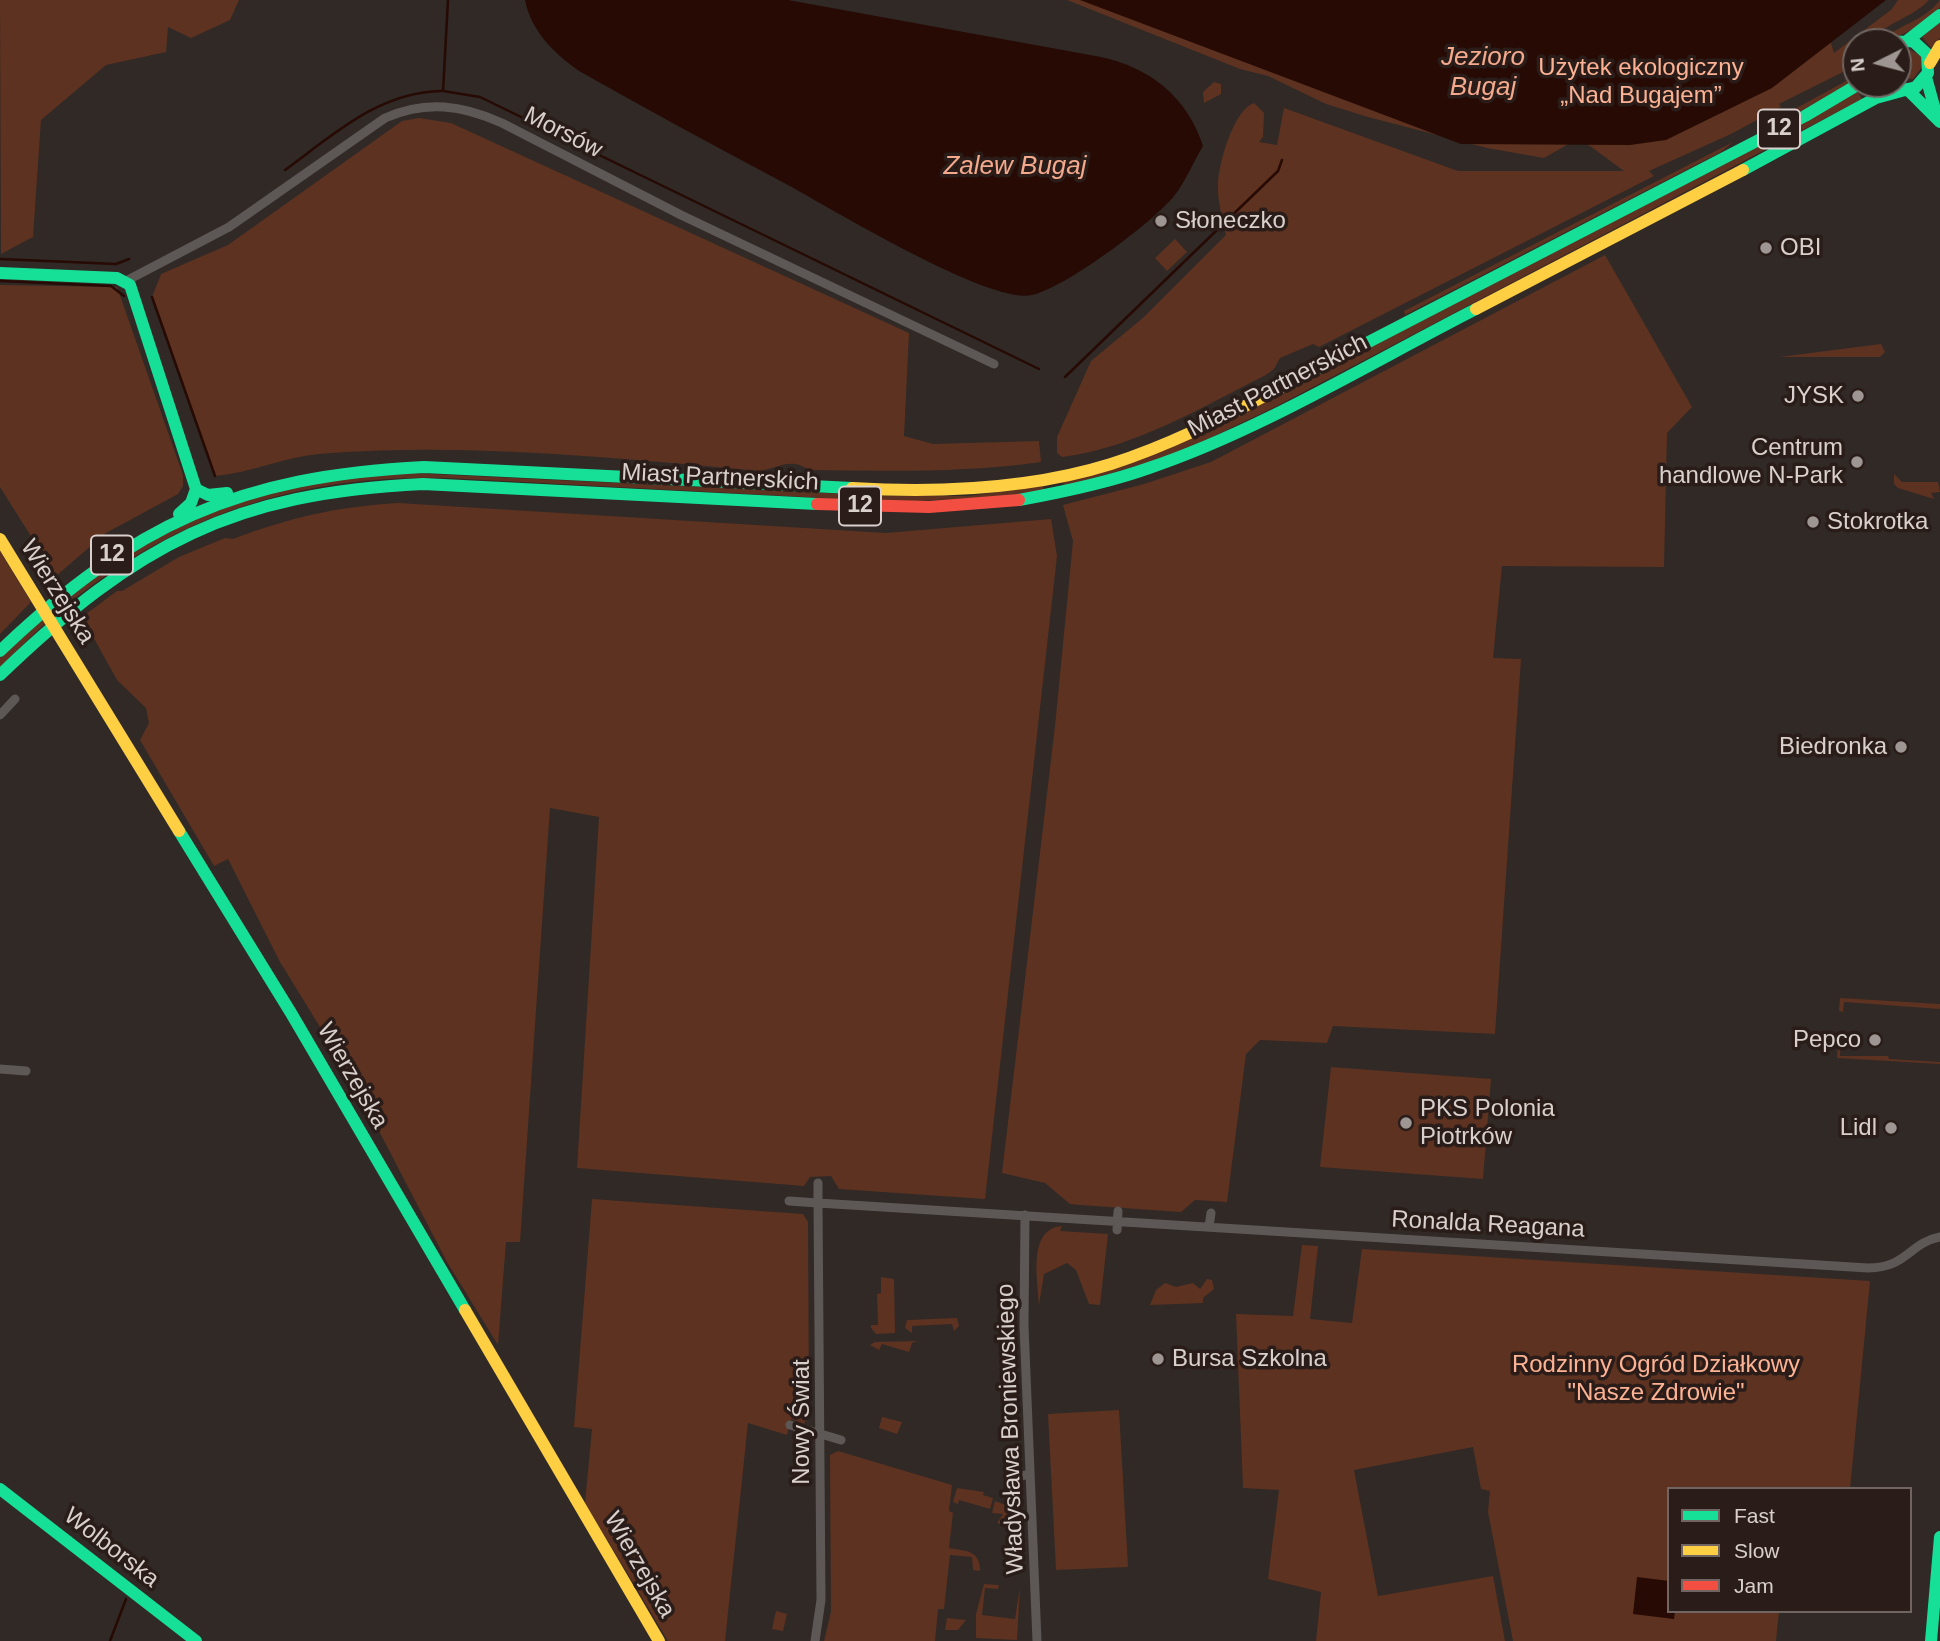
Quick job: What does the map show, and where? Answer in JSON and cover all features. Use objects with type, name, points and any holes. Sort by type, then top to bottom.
[{"type":"main road","points":[[1912,34],[1940,15]]},
{"type":"main road","points":[[1912,45],[1925,50],[1930,63]]},
{"type":"main road","points":[[1939,119],[1926,77],[1930,63],[1940,46]]},
{"type":"main road","name":"12","points":[[1912,85],[1920,84],[1926,77]]},
{"type":"main road","name":"Miast Partnerskich","points":[[0,651],[82,576],[170,522],[246,493],[323,474],[395,467],[921,491],[991,488],[1074,474],[1139,454],[1227,415],[1745,147],[1842,93]]},
{"type":"main road","points":[[1912,97],[1939,119]]},
{"type":"main road","name":"Miast Partnerskich","points":[[0,675],[76,602],[142,556],[232,515],[324,491],[423,484],[883,508],[956,508],[1044,497],[1135,475],[1179,460],[1234,434],[1734,176],[1876,98]]},
{"type":"main road","points":[[0,273],[111,278],[126,281],[133,289],[196,489],[191,503],[170,522]]},
{"type":"main road","points":[[196,489],[208,495],[246,493]]},
{"type":"main road","name":"Wierzejska","points":[[0,539],[291,1013],[659,1641]]},
{"type":"main road","name":"Wolborska","points":[[0,1489],[196,1641]]},
{"type":"main road","points":[[1931,1641],[1940,1537]]},
{"type":"street","name":"Morsów","points":[[126,281],[229,227],[375,123],[412,109],[451,106],[479,113],[502,123],[681,215],[993,364]]},
{"type":"street","points":[[0,715],[15,699]]},
{"type":"street","points":[[0,1069],[26,1071]]},
{"type":"street","name":"Nowy Świat","points":[[815,1641],[821,1600],[818,1183]]},
{"type":"street","points":[[789,1201],[1025,1215]]},
{"type":"street","points":[[1117,1226],[1118,1211]]},
{"type":"street","points":[[1209,1227],[1211,1213]]},
{"type":"street","name":"Ronalda Reagana","points":[[1025,1215],[1117,1226],[1209,1227],[1880,1268],[1895,1265],[1925,1241],[1940,1237]]},
{"type":"street","name":"Władysława Broniewskiego","points":[[1025,1215],[1024,1326],[1037,1641]]},
{"type":"street","points":[[790,1425],[841,1440]]},
{"type":"street","points":[[1009,1476],[1030,1475]]},
{"type":"green space","points":[[0,0],[239,0],[230,20],[191,38],[168,27],[166,52],[106,65],[41,120],[33,237],[1,254]]},
{"type":"green space","name":"Użytek ekologiczny „Nad Bugajem”","points":[[1067,0],[1844,0],[1823,16],[1834,53],[1842,47],[1842,72],[1779,104],[1781,107],[1731,134],[1649,171],[1654,176],[1319,347],[1313,344],[1280,358],[1274,369],[1266,375],[1192,413],[1115,445],[1062,457],[1057,453],[1057,437],[1091,361],[1144,317],[1226,235],[1218,191],[1221,164],[1234,126],[1240,115],[1254,103],[1264,113],[1263,137],[1259,142],[1277,145],[1284,108],[1458,171],[1624,171],[1579,138],[1544,158],[1487,148],[1326,104],[1268,76],[1240,69]]},
{"type":"green space","points":[[1898,0],[1929,0],[1886,28],[1867,28],[1892,9]]},
{"type":"green space","points":[[1940,0],[1940,7],[1913,29],[1900,28],[1918,19]]},
{"type":"green space","points":[[1940,22],[1940,38],[1931,48],[1922,37]]},
{"type":"green space","points":[[1912,51],[1921,56],[1922,67],[1913,79]]},
{"type":"green space","points":[[1214,82],[1221,84],[1221,94],[1204,103],[1203,92]]},
{"type":"green space","points":[[1842,83],[1842,88],[1789,118],[1767,124]]},
{"type":"green space","points":[[1846,98],[1862,99],[1275,407],[1174,455],[1064,487],[1063,482],[1097,474]]},
{"type":"green space","points":[[419,118],[451,123],[909,333],[904,436],[933,444],[1039,441],[1041,462],[954,470],[895,471],[808,470],[796,464],[785,464],[760,471],[540,453],[430,450],[319,454],[215,476],[152,297],[161,274],[228,245],[402,121]]},
{"type":"green space","points":[[1733,142],[1721,152],[1405,315],[1404,311]]},
{"type":"green space","points":[[1175,239],[1187,252],[1167,271],[1155,258]]},
{"type":"green space","points":[[1605,255],[1692,407],[1667,433],[1664,567],[1502,566],[1493,658],[1521,659],[1495,1034],[1333,1026],[1327,1043],[1260,1040],[1246,1054],[1227,1202],[1195,1200],[1181,1212],[1070,1204],[1045,1183],[1002,1173],[1055,726],[1073,541],[1063,505],[1144,484],[1211,462]]},
{"type":"green space","points":[[0,285],[117,287],[183,475],[183,486],[178,494],[106,533],[56,576],[0,487]]},
{"type":"green space","points":[[1881,344],[1885,352],[1880,357],[1779,357]]},
{"type":"green space","points":[[410,473],[891,496],[968,496],[1043,486],[1044,491],[1009,496],[898,502],[447,478],[381,479],[318,487],[258,501],[202,522],[148,549],[96,582],[47,622],[0,668],[0,658],[68,597],[105,569],[183,523],[225,505],[269,491],[327,479]]},
{"type":"green space","points":[[1894,474],[1902,482],[1938,482],[1940,492],[1931,493],[1934,499],[1898,488],[1894,484]]},
{"type":"green space","points":[[398,503],[886,533],[1051,519],[1057,556],[985,1199],[839,1189],[831,1176],[810,1177],[804,1186],[577,1168],[599,817],[550,808],[520,1242],[506,1242],[498,1345],[447,1262],[352,1079],[280,962],[228,859],[214,866],[140,740],[149,723],[146,708],[117,680],[82,617],[117,591],[122,591],[179,557],[225,538],[233,539],[314,514]]},
{"type":"green space","points":[[0,551],[31,602],[0,634]]},
{"type":"green space","points":[[1840,998],[1940,1004],[1940,1009],[1844,1002],[1843,1012],[1839,1011]]},
{"type":"green space","points":[[1838,1040],[1841,1040],[1840,1056],[1888,1056],[1889,1059],[1940,1064],[1837,1058]]},
{"type":"green space","name":"PKS Polonia Piotrków","points":[[1331,1067],[1491,1079],[1483,1179],[1320,1167]]},
{"type":"green space","points":[[592,1199],[803,1214],[808,1222],[809,1414],[804,1424],[791,1419],[787,1435],[748,1423],[725,1641],[668,1641],[585,1503],[592,1429],[574,1427]]},
{"type":"green space","points":[[1062,1226],[1060,1231],[1108,1234],[1100,1305],[1089,1304],[1076,1270],[1067,1263],[1044,1274],[1039,1305],[1039,1246],[1051,1229]]},
{"type":"green space","name":"Rodzinny Ogród Działkowy \"Nasze Zdrowie\"","points":[[1302,1245],[1318,1246],[1310,1319],[1352,1323],[1362,1249],[1870,1281],[1850,1487],[1667,1487],[1667,1613],[1779,1613],[1776,1641],[1513,1641],[1488,1512],[1490,1491],[1481,1489],[1473,1447],[1354,1470],[1378,1596],[1493,1576],[1505,1641],[1316,1641],[1321,1592],[1268,1579],[1279,1490],[1243,1488],[1236,1314],[1293,1316]]},
{"type":"green space","points":[[881,1277],[894,1279],[895,1333],[876,1334],[871,1328],[871,1325],[878,1325],[877,1294],[881,1293]]},
{"type":"green space","points":[[1207,1279],[1212,1280],[1214,1289],[1203,1298],[1203,1303],[1150,1305],[1156,1290],[1165,1283],[1176,1287],[1193,1283],[1200,1289]]},
{"type":"green space","points":[[957,1318],[959,1326],[954,1331],[952,1324],[912,1326],[912,1333],[905,1328],[907,1320]]},
{"type":"green space","points":[[918,1341],[912,1343],[909,1352],[882,1344],[879,1350],[870,1345],[875,1342]]},
{"type":"green space","points":[[1119,1410],[1128,1567],[1056,1570],[1048,1414]]},
{"type":"green space","points":[[882,1417],[902,1422],[897,1434],[879,1428]]},
{"type":"green space","points":[[838,1451],[952,1485],[949,1511],[953,1513],[949,1548],[975,1555],[980,1571],[973,1570],[972,1557],[950,1555],[944,1609],[938,1609],[935,1641],[824,1641],[831,1612],[830,1455]]},
{"type":"green space","points":[[957,1488],[984,1492],[983,1495],[993,1498],[990,1509],[959,1500],[958,1504],[953,1502]]},
{"type":"green space","points":[[995,1501],[1011,1507],[1012,1513],[1021,1513],[1006,1515],[1002,1525],[997,1523],[1003,1514],[992,1513]]},
{"type":"green space","points":[[984,1584],[999,1585],[998,1589],[985,1588],[982,1615],[1015,1619],[1020,1587],[1017,1640],[976,1638],[976,1614]]},
{"type":"green space","points":[[776,1611],[787,1614],[783,1631],[772,1629]]},
{"type":"green space","points":[[947,1618],[966,1620],[958,1630],[945,1630]]},
{"type":"water","name":"Zalew Bugaj","points":[[525,0],[788,0],[1101,57],[1136,69],[1165,87],[1187,113],[1203,146],[1174,196],[1128,237],[1086,268],[1047,290],[1032,295],[1011,294],[982,285],[911,253],[579,71],[561,57],[538,31]]},
{"type":"water","name":"Jezioro Bugaj","points":[[1080,0],[1886,0],[1850,28],[1842,28],[1842,34],[1772,88],[1666,140],[1630,145],[1461,144]]},
{"type":"water","points":[[1637,1577],[1667,1581],[1667,1613],[1675,1613],[1674,1619],[1633,1614]]},
{"type":"waterway","points":[[448,0],[443,91],[480,97],[1039,369]]},
{"type":"waterway","points":[[285,170],[339,130],[377,107],[418,93],[441,91]]},
{"type":"waterway","points":[[1065,377],[1278,171],[1282,160]]},
{"type":"waterway","points":[[0,259],[116,264],[129,259]]},
{"type":"waterway","points":[[0,281],[111,286],[124,296]]},
{"type":"waterway","points":[[152,297],[215,476]]},
{"type":"waterway","points":[[110,1641],[126,1599]]},
{"type":"traffic: fast","points":[[1912,37],[1940,15]]},
{"type":"traffic: fast","points":[[1912,41],[1927,54],[1928,73],[1912,88]]},
{"type":"traffic: fast","points":[[1926,77],[1937,117]]},
{"type":"traffic: fast","points":[[1272,392],[1805,116],[1842,94]]},
{"type":"traffic: fast","points":[[1912,94],[1940,122]]},
{"type":"traffic: fast","points":[[1743,170],[1876,98]]},
{"type":"traffic: fast","points":[[0,273],[117,278],[130,285],[196,489]]},
{"type":"traffic: fast","points":[[1019,500],[1117,478],[1190,453],[1315,394],[1476,309]]},
{"type":"traffic: fast","points":[[0,651],[96,570],[144,539],[192,515],[244,496],[298,482],[358,472],[424,467],[852,488]]},
{"type":"traffic: fast","points":[[0,675],[97,591],[144,559],[191,534],[242,514],[296,499],[356,489],[423,484],[817,504]]},
{"type":"traffic: fast","points":[[179,514],[191,503],[196,489],[208,495],[227,493]]},
{"type":"traffic: fast","points":[[179,831],[291,1013],[465,1310]]},
{"type":"traffic: fast","points":[[0,1489],[196,1641]]},
{"type":"traffic: fast","points":[[1931,1641],[1940,1537]]},
{"type":"traffic: slow","points":[[1930,63],[1940,46]]},
{"type":"traffic: slow","points":[[1476,309],[1743,170]]},
{"type":"traffic: slow","points":[[852,488],[983,488],[1080,473],[1132,457],[1173,440],[1272,392]]},
{"type":"traffic: slow","points":[[0,539],[179,831]]},
{"type":"traffic: slow","points":[[465,1310],[659,1641]]},
{"type":"traffic: jam","points":[[817,504],[929,507],[1019,500]]},
{"type":"place","name":"Słoneczko","points":[[1161,221]]},
{"type":"place","name":"OBI","points":[[1766,248]]},
{"type":"place","name":"JYSK","points":[[1858,396]]},
{"type":"place","name":"Centrum handlowe N-Park","points":[[1857,462]]},
{"type":"place","name":"Stokrotka","points":[[1813,522]]},
{"type":"place","name":"Biedronka","points":[[1901,747]]},
{"type":"place","name":"Pepco","points":[[1875,1040]]},
{"type":"place","name":"PKS Polonia Piotrków","points":[[1406,1123]]},
{"type":"place","name":"Lidl","points":[[1891,1128]]},
{"type":"place","name":"Bursa Szkolna","points":[[1158,1359]]}]
